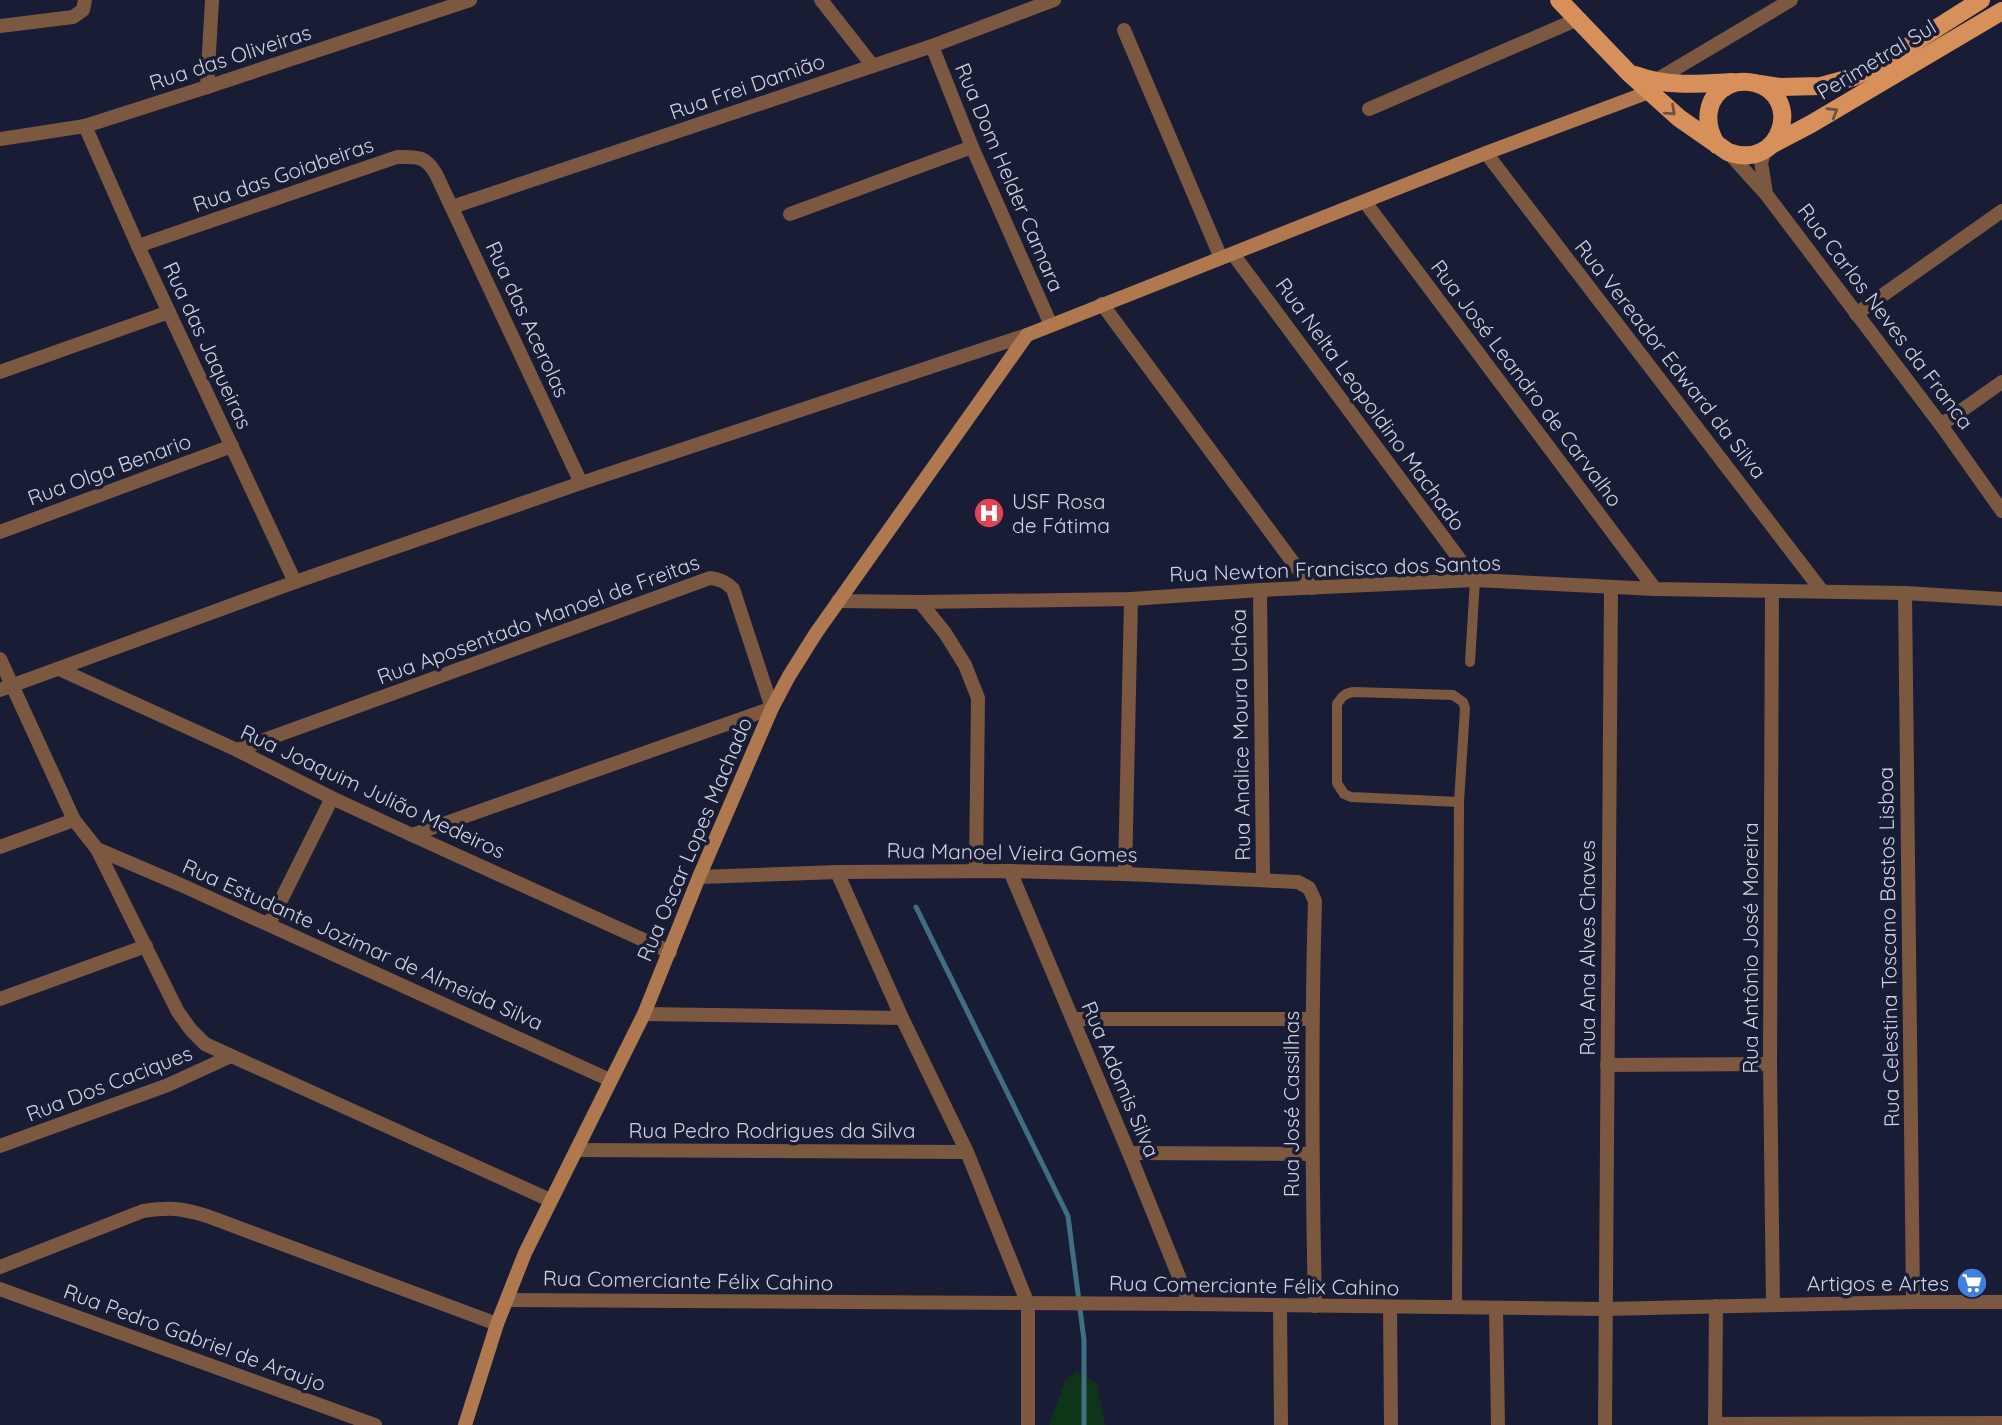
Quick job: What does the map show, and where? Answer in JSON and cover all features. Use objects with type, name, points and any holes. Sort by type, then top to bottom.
[{"type":"main road","name":"Rua Carlos Neves da Franca","points":[[1559,0],[1629,73],[1651,87],[1678,118],[1723,149]]},
{"type":"main road","name":"Perimetral Sul","points":[[1760,84],[1821,86],[1854,77],[1877,66],[1981,0]]},
{"type":"main road","name":"Perimetral Sul","points":[[1769,148],[2002,11]]},
{"type":"main road","points":[[1651,87],[1750,81],[1760,84],[1779,102],[1782,125],[1779,135],[1769,148],[1754,155],[1742,156],[1723,149],[1711,135],[1707,124],[1711,102],[1727,86],[1738,82]]},
{"type":"street","points":[[0,26],[74,17],[83,10],[85,0]]},
{"type":"street","points":[[207,87],[212,0]]},
{"type":"street","name":"Rua das Oliveiras","points":[[0,139],[85,126],[470,0]]},
{"type":"street","points":[[821,0],[873,66]]},
{"type":"street","name":"Rua Frei Damião","points":[[452,207],[932,46],[1054,0]]},
{"type":"street","points":[[6,687],[295,582],[581,483],[1027,335],[1651,87],[1791,0]]},
{"type":"street","points":[[1369,108],[1578,19]]},
{"type":"street","name":"Rua Nelta Leopoldino Machado","points":[[1124,30],[1227,256],[1475,580]]},
{"type":"street","name":"Rua Dom Helder Camara","points":[[932,46],[972,147],[1051,325]]},
{"type":"street","name":"Rua das Jaqueiras","points":[[85,126],[295,582]]},
{"type":"street","points":[[790,214],[972,147]]},
{"type":"street","points":[[1766,194],[1761,162],[1769,148]]},
{"type":"street","name":"Rua Carlos Neves da Franca","points":[[1723,149],[1766,194],[1941,425],[2002,511]]},
{"type":"street","name":"Rua Vereador Edward da Silva","points":[[1486,153],[1822,591]]},
{"type":"street","name":"Rua das Goiabeiras","points":[[138,246],[397,157],[418,156],[430,164],[436,174]]},
{"type":"street","name":"Rua das Acerolas","points":[[436,174],[581,483]]},
{"type":"street","name":"Rua José Leandro de Carvalho","points":[[1365,202],[1655,589]]},
{"type":"street","points":[[1856,314],[2002,211]]},
{"type":"street","points":[[1102,304],[1312,588]]},
{"type":"street","points":[[0,372],[169,312]]},
{"type":"street","name":"Rua Oscar Lopes Machado","points":[[465,1425],[497,1324],[525,1253],[644,1014],[699,877],[772,708],[789,676],[838,601],[1027,335]]},
{"type":"street","points":[[1941,425],[2002,382]]},
{"type":"street","name":"Rua Olga Benario","points":[[0,531],[232,446]]},
{"type":"street","name":"Rua Aposentado Manoel de Freitas","points":[[237,750],[710,578],[719,579],[733,589],[772,708]]},
{"type":"street","name":"Rua Newton Francisco dos Santos","points":[[838,601],[1131,598],[1475,580],[1655,589],[1905,593],[2002,599]]},
{"type":"street","name":"Rua Ana Alves Chaves","points":[[1605,1425],[1611,587]]},
{"type":"street","name":"Rua Analice Moura Uchôa","points":[[1260,590],[1263,880]]},
{"type":"street","name":"Rua Antônio José Moreira","points":[[1772,591],[1770,1064],[1773,1305]]},
{"type":"street","name":"Rua Celestina Toscano Bastos Lisboa","points":[[1905,593],[1913,1301]]},
{"type":"street","points":[[1125,873],[1131,598]]},
{"type":"street","points":[[920,602],[965,664],[978,698],[976,871]]},
{"type":"street","points":[[0,659],[6,687],[74,820],[97,849],[178,1012],[205,1044],[550,1200]]},
{"type":"street","name":"Rua Joaquim Julião Medeiros","points":[[59,668],[412,835],[670,952]]},
{"type":"street","points":[[412,835],[772,708]]},
{"type":"street","points":[[269,925],[332,797]]},
{"type":"street","points":[[0,847],[74,820]]},
{"type":"street","name":"Rua Estudante Jozimar de Almeida Silva","points":[[97,849],[610,1080]]},
{"type":"street","name":"Rua Adomis Silva","points":[[1010,871],[1190,1304]]},
{"type":"street","points":[[837,872],[902,1018],[967,1152],[1028,1304],[1028,1425]]},
{"type":"street","name":"Rua Manoel Vieira Gomes","points":[[699,877],[837,872],[1125,873],[1298,882],[1312,892],[1315,901]]},
{"type":"street","name":"Rua José Cassilhas","points":[[1315,901],[1311,1019],[1315,1306]]},
{"type":"street","points":[[0,999],[146,946]]},
{"type":"street","points":[[644,1014],[902,1018]]},
{"type":"street","points":[[1073,1019],[1311,1019]]},
{"type":"street","name":"Rua Dos Caciques","points":[[0,1146],[167,1085],[231,1056]]},
{"type":"street","points":[[1607,1065],[1770,1064]]},
{"type":"street","name":"Rua Pedro Rodrigues da Silva","points":[[577,1150],[967,1152]]},
{"type":"street","points":[[1129,1153],[1311,1154]]},
{"type":"street","points":[[0,1267],[143,1211],[168,1207],[186,1210],[226,1224],[497,1324]]},
{"type":"street","name":"Rua Pedro Gabriel de Araujo","points":[[0,1289],[375,1425]]},
{"type":"street","name":"Rua Comerciante Félix Cahino","points":[[506,1300],[1605,1309],[1913,1301],[2002,1302]]},
{"type":"street","points":[[1280,1305],[1281,1425]]},
{"type":"street","points":[[1716,1306],[1715,1424],[2002,1423]]},
{"type":"street","points":[[1390,1307],[1391,1425]]},
{"type":"street","points":[[1496,1308],[1498,1425]]},
{"type":"lane","points":[[1470,662],[1475,580]]},
{"type":"lane","points":[[1457,1307],[1459,802],[1465,708],[1463,702],[1453,695],[1354,692],[1341,697],[1337,704],[1337,783],[1344,794],[1351,797],[1459,802]]},
{"type":"green space","points":[[1077,1371],[1097,1384],[1105,1425],[1049,1425],[1065,1381]]},
{"type":"waterway","points":[[916,907],[1068,1216],[1084,1340],[1084,1425]]},
{"type":"place","name":"USF Rosa de Fátima","points":[[989,513]]},
{"type":"place","name":"Artigos e Artes","points":[[1972,1283]]}]
